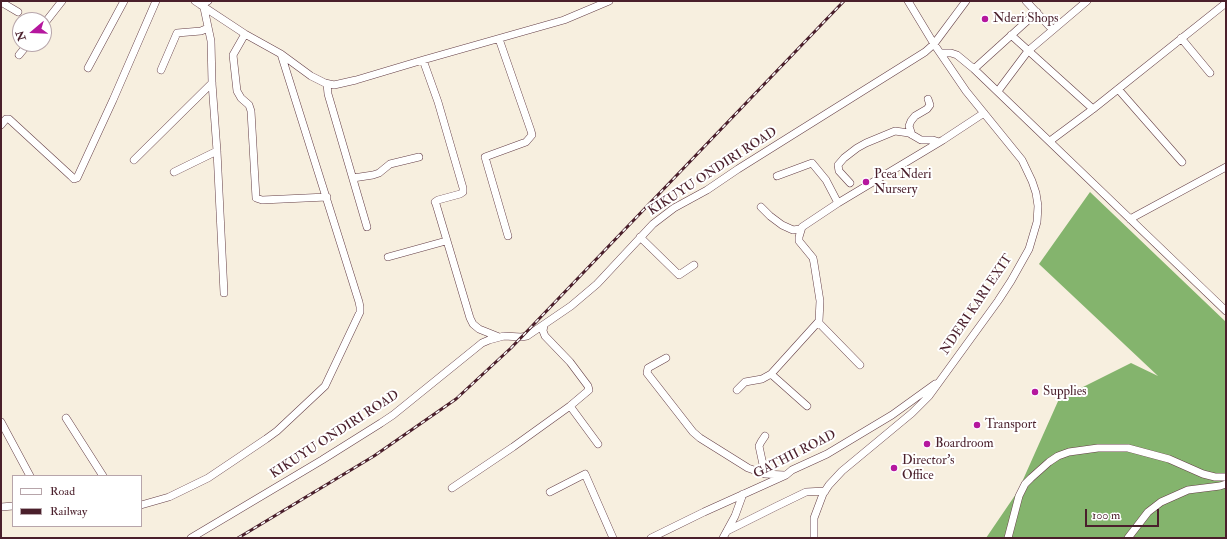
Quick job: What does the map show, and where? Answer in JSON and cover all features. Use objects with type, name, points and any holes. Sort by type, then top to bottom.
[{"type":"street","points":[[52,14],[62,1]]},
{"type":"street","points":[[88,68],[124,1]]},
{"type":"street","points":[[1,125],[6,119],[9,119],[74,179],[77,178],[114,100],[156,1]]},
{"type":"street","points":[[200,5],[208,1]]},
{"type":"street","points":[[200,5],[245,34],[281,54],[311,76],[327,84],[334,85],[348,83],[564,20],[609,1]]},
{"type":"street","name":"NDERI KARI EXIT","points":[[814,538],[814,518],[818,505],[825,491],[835,478],[920,405],[941,379],[1011,281],[1029,249],[1037,222],[1038,206],[1036,193],[1026,167],[1016,152],[966,91],[934,44],[908,1]]},
{"type":"street","name":"KIKUYU ONDIRI ROAD","points":[[191,538],[393,415],[482,343],[499,337],[527,336],[544,325],[576,302],[597,284],[653,224],[674,208],[707,190],[913,59],[934,44],[966,1]]},
{"type":"street","points":[[1026,1],[1052,29]]},
{"type":"street","points":[[998,92],[1028,51],[1052,29],[1087,1]]},
{"type":"street","points":[[1,2],[18,12]]},
{"type":"street","points":[[200,5],[211,42],[224,293]]},
{"type":"street","points":[[1050,141],[1225,5]]},
{"type":"street","points":[[974,69],[1037,12]]},
{"type":"street","points":[[161,70],[177,33],[201,31],[208,28]]},
{"type":"street","points":[[245,34],[233,55],[237,91],[252,111],[256,198],[262,200],[327,197]]},
{"type":"street","points":[[1011,35],[1093,109]]},
{"type":"street","points":[[1181,38],[1210,73]]},
{"type":"street","points":[[499,39],[532,131],[532,135],[526,142],[485,157],[508,236]]},
{"type":"street","points":[[941,54],[951,53],[956,55],[974,69],[1226,311]]},
{"type":"street","points":[[142,505],[169,497],[208,478],[250,451],[277,431],[320,392],[328,381],[357,319],[360,307],[327,197],[281,54]]},
{"type":"street","points":[[423,60],[438,102],[463,188],[463,192],[460,194],[435,202],[468,312],[473,324],[479,329],[499,337]]},
{"type":"street","points":[[134,160],[212,83]]},
{"type":"street","points":[[327,84],[328,94],[367,227]]},
{"type":"street","points":[[1118,89],[1182,162]]},
{"type":"street","points":[[912,135],[909,126],[911,121],[914,116],[927,109],[930,105],[928,99]]},
{"type":"street","points":[[737,390],[745,382],[762,379],[771,374],[819,323],[820,301],[813,258],[799,241],[798,237],[800,230],[804,225],[838,202],[940,142],[984,113]]},
{"type":"street","points":[[850,183],[838,171],[838,165],[844,158],[857,148],[892,132],[899,131],[912,135],[921,140],[933,140],[940,142]]},
{"type":"street","points":[[174,172],[217,151]]},
{"type":"street","points":[[353,178],[373,175],[390,164],[419,157]]},
{"type":"street","points":[[777,176],[812,163],[824,178],[838,202]]},
{"type":"street","points":[[1130,219],[1226,167]]},
{"type":"street","points":[[761,207],[782,226],[793,230],[800,230]]},
{"type":"street","points":[[640,237],[679,275],[694,265]]},
{"type":"street","points":[[388,257],[446,241]]},
{"type":"street","points":[[819,323],[860,365]]},
{"type":"street","points":[[452,488],[513,448],[588,392],[589,388],[570,362],[545,336],[543,331],[544,325]]},
{"type":"street","points":[[666,358],[648,368],[647,373],[686,424],[700,438],[748,468],[765,474],[786,475]]},
{"type":"street","points":[[771,374],[807,406]]},
{"type":"street","name":"GATHII ROAD","points":[[651,538],[786,475],[792,470],[827,454],[892,416],[941,379]]},
{"type":"street","points":[[570,406],[598,444]]},
{"type":"street","points":[[66,418],[102,475]]},
{"type":"street","points":[[1,422],[29,475]]},
{"type":"street","points":[[765,436],[759,446],[765,474]]},
{"type":"street","points":[[1008,538],[1019,496],[1025,484],[1058,456],[1069,452],[1098,448],[1128,448],[1169,459],[1203,474],[1226,478]]},
{"type":"street","points":[[550,492],[585,474],[613,538]]},
{"type":"street","points":[[1128,538],[1143,518],[1161,502],[1188,490],[1226,484]]},
{"type":"street","points":[[728,531],[806,492],[825,491]]},
{"type":"street","points":[[723,538],[728,531],[743,494]]},
{"type":"street","points":[[1,507],[12,506]]},
{"type":"green space","points":[[1090,192],[1226,322],[1226,538],[986,538],[1018,491],[1059,399],[1131,363],[1158,376],[1039,264]]},
{"type":"railway","points":[[238,538],[374,456],[456,399],[511,348],[844,1]]},
{"type":"place","name":"Nderi Shops","points":[[985,19]]},
{"type":"place","name":"Pcea Nderi Nursery","points":[[866,182]]},
{"type":"place","name":"Supplies","points":[[1035,392]]},
{"type":"place","name":"Transport","points":[[977,425]]},
{"type":"place","name":"Boardroom","points":[[927,444]]},
{"type":"place","name":"Director's Office","points":[[894,468]]}]
